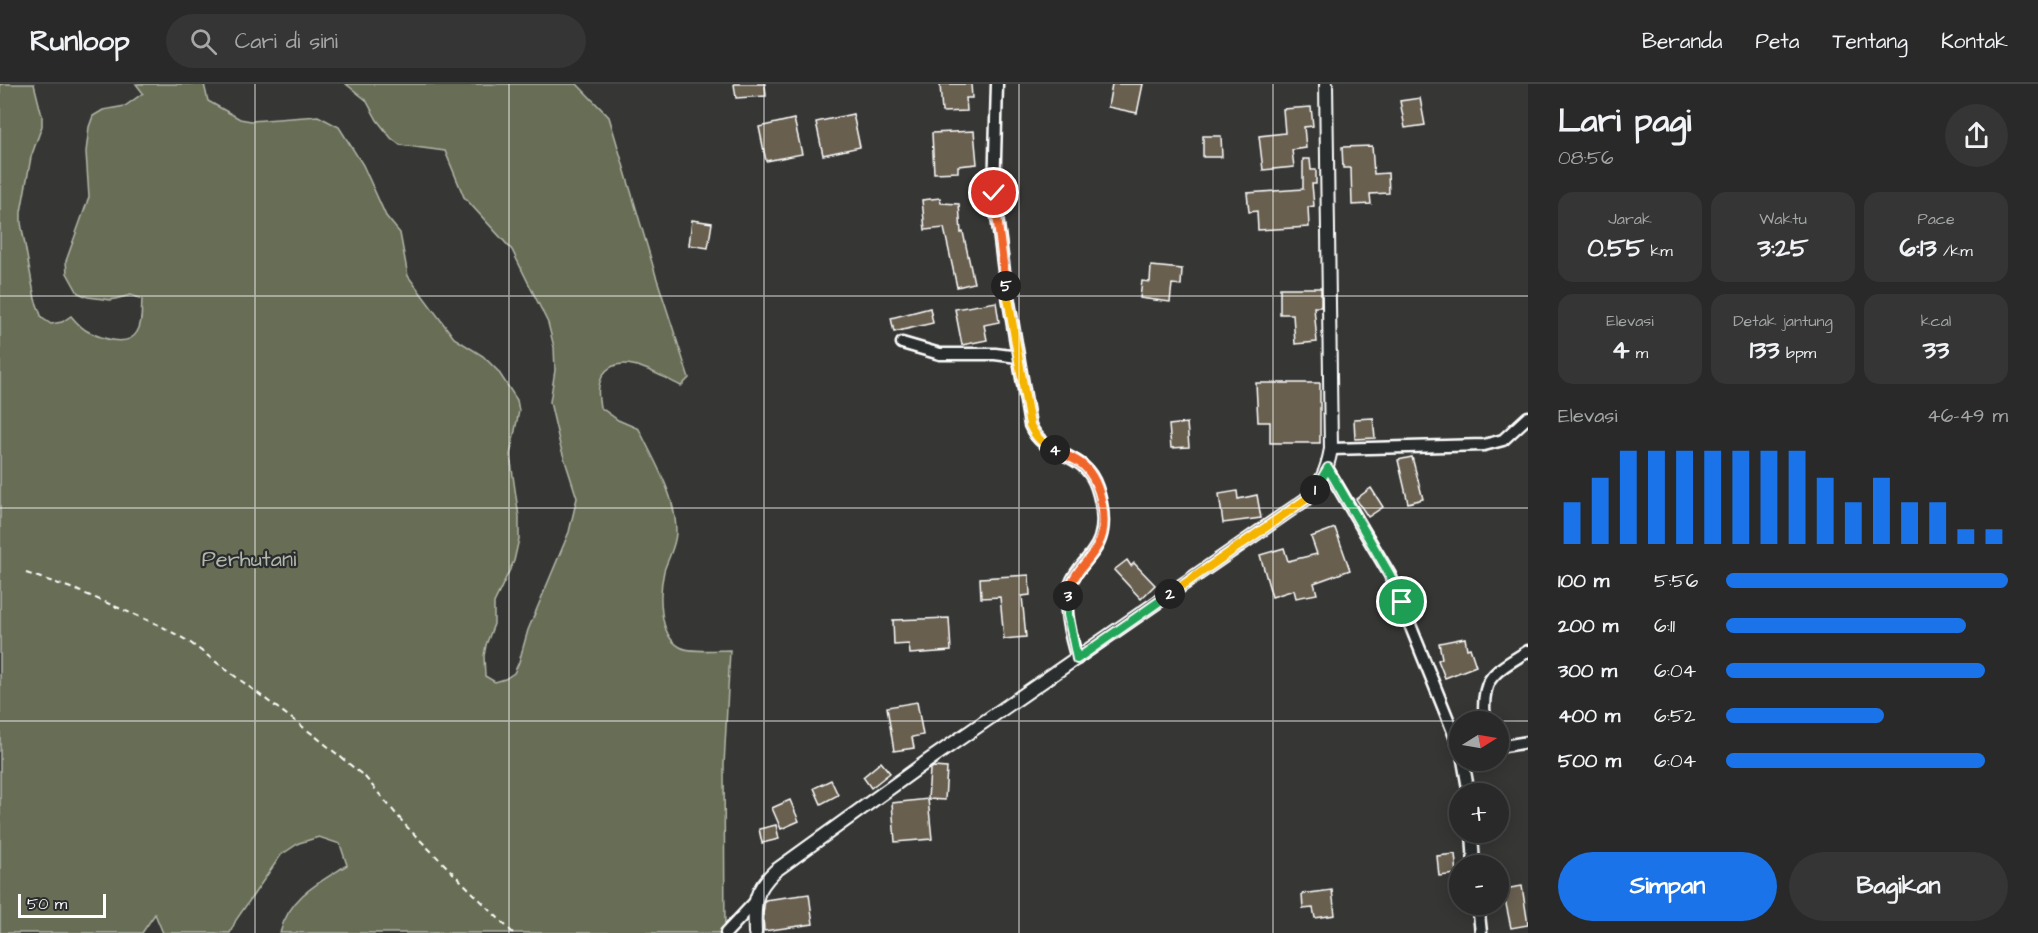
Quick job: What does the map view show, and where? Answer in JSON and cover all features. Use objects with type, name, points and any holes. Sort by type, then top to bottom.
[{"type":"street","points":[[997,84],[994,193],[1005,279],[1030,425],[1035,436],[1044,444],[1083,464],[1092,475],[1098,489],[1103,515],[1099,543],[1075,574],[1067,598],[1070,633],[1077,659]]},
{"type":"street","points":[[755,933],[754,903],[758,890],[775,871],[929,760],[1305,500],[1318,486],[1328,468],[1331,449],[1326,84]]},
{"type":"street","points":[[902,343],[940,354],[994,354],[1018,357]]},
{"type":"street","points":[[1331,449],[1484,445],[1503,440],[1528,417]]},
{"type":"street","points":[[1328,468],[1390,575],[1449,722]]},
{"type":"street","points":[[1484,711],[1485,688],[1490,678],[1528,651]]},
{"type":"street","points":[[1509,745],[1528,742]]},
{"type":"street","points":[[726,933],[754,903]]},
{"type":"street","points":[[1479,915],[1481,933]]},
{"type":"path","points":[[26,573],[74,589],[159,625],[197,648],[315,736],[365,777],[407,827],[513,933]]},
{"type":"green space","name":"Perhutani","points":[[0,84],[34,84],[42,116],[42,126],[31,157],[21,223],[35,299],[42,318],[51,324],[62,322],[71,316],[86,331],[100,337],[121,341],[133,337],[139,328],[142,299],[131,295],[111,300],[88,297],[78,293],[67,273],[66,261],[89,197],[86,152],[89,127],[93,116],[103,110],[125,106],[143,93],[136,84],[204,84],[208,101],[240,119],[251,121],[318,116],[339,127],[363,165],[386,216],[400,233],[408,276],[454,338],[483,356],[498,371],[517,400],[519,411],[510,455],[519,517],[519,539],[514,561],[494,603],[494,624],[484,656],[485,676],[495,682],[514,673],[519,662],[528,630],[569,532],[577,498],[560,445],[550,402],[555,370],[554,347],[548,323],[512,250],[464,197],[445,151],[400,145],[391,138],[377,120],[366,100],[346,84],[577,84],[609,117],[689,378],[681,386],[640,367],[619,364],[610,368],[603,375],[599,387],[599,403],[600,407],[618,420],[639,429],[663,479],[672,505],[676,537],[664,571],[661,590],[662,612],[668,633],[673,641],[685,649],[730,650],[724,765],[725,933],[280,933],[284,920],[298,900],[315,885],[347,865],[340,844],[319,837],[299,843],[281,855],[236,920],[230,933],[163,933],[155,914],[142,933],[0,933]]},
{"type":"building","points":[[734,84],[765,84],[766,96],[736,98]]},
{"type":"building","points":[[940,84],[971,84],[972,98],[966,98],[967,111],[942,112]]},
{"type":"building","points":[[1112,84],[1143,84],[1137,113],[1108,107]]},
{"type":"building","points":[[1420,98],[1425,125],[1405,128],[1400,101]]},
{"type":"building","points":[[1311,107],[1313,126],[1304,127],[1306,148],[1292,150],[1294,167],[1263,170],[1259,136],[1285,133],[1283,109]]},
{"type":"building","points":[[853,114],[860,147],[823,155],[816,122]]},
{"type":"building","points":[[794,119],[802,154],[766,161],[759,127]]},
{"type":"building","points":[[974,131],[977,164],[958,166],[958,172],[934,173],[932,133]]},
{"type":"building","points":[[1203,136],[1221,136],[1222,157],[1203,157]]},
{"type":"building","points":[[1372,146],[1374,174],[1388,173],[1389,193],[1370,194],[1371,204],[1352,205],[1351,168],[1343,168],[1342,147]]},
{"type":"building","points":[[1303,159],[1310,159],[1311,170],[1316,170],[1316,184],[1312,184],[1314,206],[1308,207],[1309,227],[1258,230],[1257,211],[1249,212],[1247,193],[1303,189]]},
{"type":"building","points":[[940,198],[941,203],[959,204],[961,233],[963,232],[974,283],[957,287],[944,228],[925,230],[922,200]]},
{"type":"building","points":[[692,220],[712,223],[708,248],[689,245]]},
{"type":"building","points":[[1151,266],[1182,269],[1181,285],[1172,284],[1170,302],[1140,298],[1142,281],[1150,282]]},
{"type":"building","points":[[1280,288],[1321,288],[1321,307],[1314,307],[1317,342],[1295,344],[1293,314],[1280,314]]},
{"type":"building","points":[[996,302],[999,322],[984,325],[987,340],[962,345],[955,309]]},
{"type":"building","points":[[930,308],[933,323],[894,332],[891,318]]},
{"type":"building","points":[[1256,383],[1320,383],[1320,443],[1270,443],[1270,422],[1258,422]]},
{"type":"building","points":[[1373,418],[1375,438],[1355,439],[1354,419]]},
{"type":"building","points":[[1187,423],[1189,447],[1171,448],[1169,425]]},
{"type":"building","points":[[1412,457],[1423,499],[1408,503],[1398,460]]},
{"type":"building","points":[[1371,488],[1383,507],[1368,517],[1356,499]]},
{"type":"building","points":[[1237,491],[1238,499],[1257,495],[1261,518],[1223,523],[1219,494]]},
{"type":"building","points":[[1335,528],[1350,570],[1314,583],[1317,594],[1296,598],[1294,590],[1272,597],[1260,555],[1284,548],[1288,561],[1317,554],[1311,537]]},
{"type":"building","points":[[1127,560],[1131,566],[1134,563],[1155,585],[1141,599],[1114,570]]},
{"type":"building","points":[[1029,575],[1030,595],[1022,596],[1026,637],[1004,639],[1000,597],[981,598],[980,578]]},
{"type":"building","points":[[949,618],[951,651],[910,654],[909,644],[894,645],[893,620]]},
{"type":"building","points":[[1465,638],[1467,649],[1470,648],[1476,666],[1445,678],[1438,660],[1442,658],[1439,643]]},
{"type":"building","points":[[917,702],[923,735],[912,737],[914,748],[894,751],[887,707]]},
{"type":"building","points":[[881,762],[890,773],[871,788],[863,777]]},
{"type":"building","points":[[933,767],[947,768],[945,800],[928,799],[930,770]]},
{"type":"building","points":[[831,780],[838,795],[821,804],[814,788]]},
{"type":"building","points":[[928,799],[932,839],[895,842],[892,803]]},
{"type":"building","points":[[790,800],[799,821],[781,829],[772,808]]},
{"type":"building","points":[[776,825],[779,839],[762,843],[759,829]]},
{"type":"building","points":[[1455,854],[1449,855],[1449,875],[1439,876],[1437,856]]},
{"type":"building","points":[[1522,886],[1528,925],[1511,928],[1508,915],[1509,888]]},
{"type":"building","points":[[1332,890],[1335,915],[1315,918],[1313,908],[1303,909],[1302,894]]},
{"type":"building","points":[[809,894],[813,924],[764,931],[765,900]]},
{"type":"route","points":[[994,193],[1005,279],[1030,425],[1035,436],[1044,444],[1083,464],[1092,475],[1098,489],[1103,515],[1099,543],[1075,574],[1067,598],[1070,633],[1077,659],[1305,500],[1322,481],[1328,468],[1390,575],[1402,602]]}]
